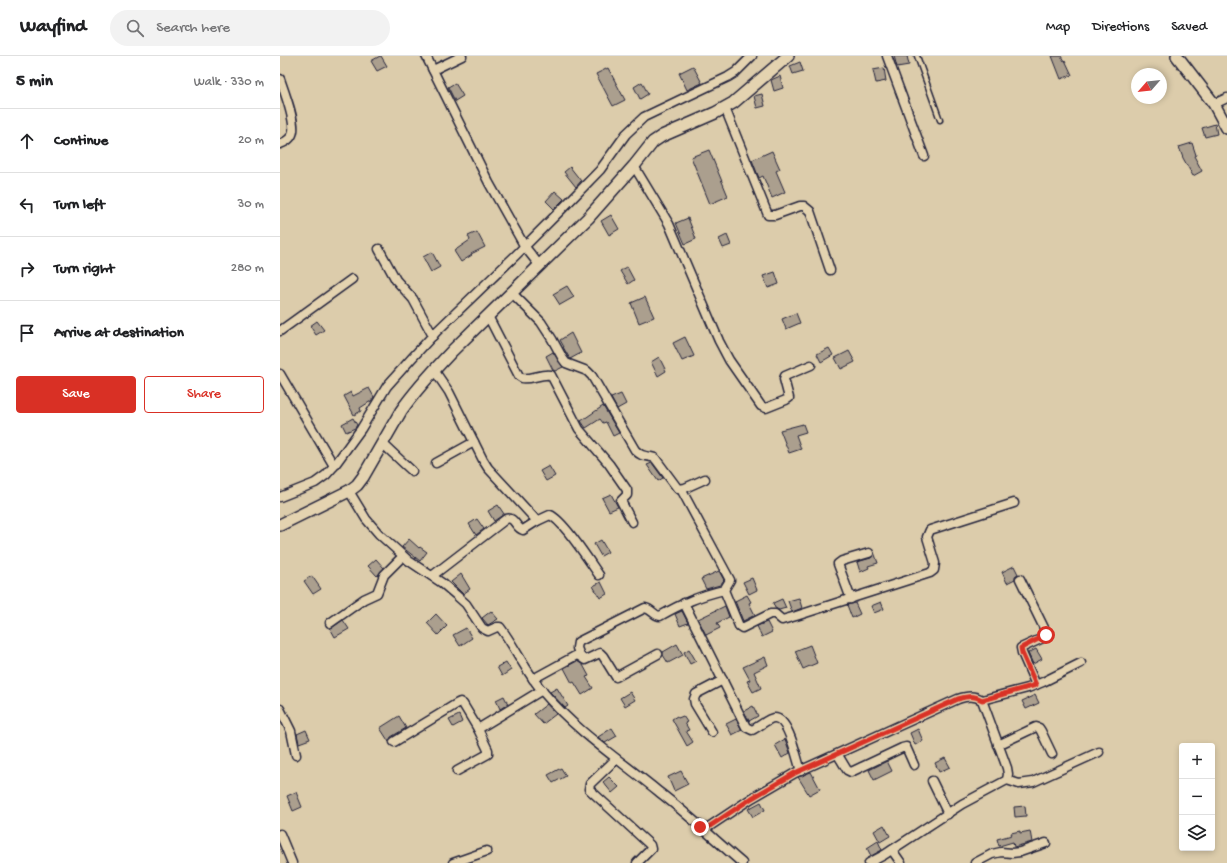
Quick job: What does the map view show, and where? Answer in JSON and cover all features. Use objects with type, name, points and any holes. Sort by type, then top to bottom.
[{"type":"main road","points":[[280,525],[349,491],[357,485],[408,401],[434,370],[538,263],[588,218],[654,142],[662,136],[725,108],[744,95],[788,56]]},
{"type":"main road","points":[[1177,56],[1214,104],[1227,128]]},
{"type":"street","points":[[426,56],[489,184],[527,250],[538,263]]},
{"type":"street","points":[[433,70],[462,56]]},
{"type":"street","points":[[280,497],[321,479],[334,466],[361,429],[387,386],[433,336],[527,250],[600,170],[626,134],[644,117],[728,78],[752,56]]},
{"type":"street","points":[[887,56],[924,156]]},
{"type":"street","points":[[280,79],[293,123],[293,132],[287,141],[280,144]]},
{"type":"street","points":[[1214,104],[1227,98]]},
{"type":"street","points":[[725,108],[768,215],[775,215],[800,206],[807,208],[810,211],[830,270]]},
{"type":"street","points":[[634,166],[669,224],[719,341],[729,360],[761,406],[766,408],[789,398],[784,379],[785,376],[811,365]]},
{"type":"street","points":[[379,249],[396,280],[420,311],[433,336]]},
{"type":"street","points":[[280,331],[352,279]]},
{"type":"street","points":[[511,292],[540,322],[566,363],[587,371],[592,376],[635,450],[643,456],[655,458],[674,486],[681,489],[730,580],[724,590],[702,595],[658,616],[650,609],[646,608],[583,639],[577,644],[580,656],[585,660],[600,653],[616,677],[658,654]]},
{"type":"street","points":[[488,316],[519,376],[527,379],[545,374],[551,375],[579,429],[609,464],[627,490],[627,495],[621,501],[632,522]]},
{"type":"street","points":[[434,370],[449,392],[483,460],[493,474],[537,521]]},
{"type":"street","points":[[280,374],[334,466]]},
{"type":"street","points":[[436,463],[474,442]]},
{"type":"street","points":[[382,443],[412,471]]},
{"type":"street","points":[[681,489],[705,479]]},
{"type":"street","points":[[349,491],[366,519],[379,534],[409,561],[442,583],[466,604],[482,628],[488,631],[500,627],[533,679],[579,728],[616,759],[659,791],[742,863]]},
{"type":"street","points":[[724,590],[739,626],[742,628],[770,614],[775,614],[782,620],[810,612],[930,573],[934,570],[936,563],[927,537],[930,530],[1014,503]]},
{"type":"street","points":[[432,576],[506,519],[513,519],[517,527],[522,529],[550,515],[556,518],[572,537],[599,575]]},
{"type":"street","points":[[851,598],[838,564],[842,561],[869,553]]},
{"type":"street","points":[[330,623],[364,599],[377,593],[384,575],[404,556]]},
{"type":"street","points":[[1020,579],[1046,632],[1045,637],[1021,648],[1036,685]]},
{"type":"street","points":[[684,603],[746,727],[752,730],[758,728],[772,718],[780,719],[784,722],[801,771]]},
{"type":"street","points":[[533,679],[573,656],[580,656]]},
{"type":"street","points":[[982,700],[1036,685],[1081,663]]},
{"type":"street","points":[[712,732],[695,704],[694,699],[696,694],[723,680]]},
{"type":"street","points":[[478,729],[542,690]]},
{"type":"street","points":[[704,830],[752,798],[801,771],[958,699],[973,696],[982,700],[1007,768],[1007,780]]},
{"type":"street","points":[[394,742],[437,714],[460,702],[463,704],[478,729],[488,750],[488,754],[457,771]]},
{"type":"street","points":[[280,709],[291,731],[296,755]]},
{"type":"street","points":[[998,745],[1036,727],[1041,731],[1052,754]]},
{"type":"street","points":[[838,755],[847,770],[851,772],[906,747],[914,765]]},
{"type":"street","points":[[868,863],[892,850],[962,804],[1007,780],[1019,784],[1033,782],[1099,752]]},
{"type":"street","points":[[616,759],[590,784],[589,789],[650,845],[651,849],[649,852],[637,863]]},
{"type":"street","points":[[932,781],[948,814]]},
{"type":"street","points":[[280,834],[292,863]]},
{"type":"street","points":[[975,863],[992,854],[1001,852],[1020,852],[1046,843]]},
{"type":"street","points":[[892,850],[901,863]]},
{"type":"street","points":[[453,863],[487,851]]},
{"type":"lane","points":[[917,56],[940,120]]},
{"type":"building","points":[[380,56],[387,66],[377,71],[371,61]]},
{"type":"building","points":[[894,56],[907,56],[909,65],[897,67]]},
{"type":"building","points":[[1052,56],[1061,56],[1064,61],[1065,60],[1072,75],[1061,79]]},
{"type":"building","points":[[800,62],[803,71],[793,74],[790,66]]},
{"type":"building","points":[[693,66],[702,83],[687,90],[679,73]]},
{"type":"building","points":[[608,68],[625,100],[613,106],[596,74]]},
{"type":"building","points":[[884,68],[886,81],[876,83],[873,70]]},
{"type":"building","points":[[780,76],[783,88],[774,91],[771,80]]},
{"type":"building","points":[[642,82],[648,94],[640,99],[634,87]]},
{"type":"building","points":[[455,83],[463,96],[455,101],[448,87]]},
{"type":"building","points":[[762,94],[765,106],[757,108],[754,96]]},
{"type":"building","points":[[1215,124],[1217,134],[1205,137],[1202,128]]},
{"type":"building","points":[[1192,143],[1196,155],[1194,156],[1202,171],[1193,176],[1179,147]]},
{"type":"building","points":[[709,150],[728,196],[710,204],[691,157]]},
{"type":"building","points":[[772,151],[780,169],[776,171],[785,192],[772,198],[763,176],[759,178],[752,160]]},
{"type":"building","points":[[570,167],[581,181],[576,187],[564,172]]},
{"type":"building","points":[[555,191],[564,199],[554,209],[546,201]]},
{"type":"building","points":[[611,215],[619,229],[609,235],[601,221]]},
{"type":"building","points":[[688,218],[696,239],[685,244],[676,223]]},
{"type":"building","points":[[477,232],[485,247],[471,254],[472,255],[461,262],[454,251],[470,240],[468,236]]},
{"type":"building","points":[[727,235],[731,245],[723,248],[719,239]]},
{"type":"building","points":[[432,252],[440,267],[431,272],[423,257]]},
{"type":"building","points":[[627,267],[634,280],[628,284],[620,271]]},
{"type":"building","points":[[775,272],[779,284],[768,288],[763,276]]},
{"type":"building","points":[[567,286],[574,297],[560,305],[553,294]]},
{"type":"building","points":[[645,297],[654,317],[639,323],[631,303]]},
{"type":"building","points":[[796,313],[800,323],[786,329],[782,319]]},
{"type":"building","points":[[317,321],[324,330],[316,335],[310,326]]},
{"type":"building","points":[[571,333],[581,353],[570,359],[560,340]]},
{"type":"building","points":[[685,337],[694,356],[682,361],[673,343]]},
{"type":"building","points":[[829,348],[833,355],[821,362],[817,354]]},
{"type":"building","points":[[849,351],[855,362],[841,369],[835,358]]},
{"type":"building","points":[[553,352],[563,367],[555,371],[553,370],[546,356]]},
{"type":"building","points":[[659,357],[666,371],[658,376],[651,362]]},
{"type":"building","points":[[369,388],[374,397],[371,401],[360,408],[361,411],[354,415],[344,396],[351,392],[353,396]]},
{"type":"building","points":[[621,394],[626,404],[617,409],[611,398]]},
{"type":"building","points":[[603,406],[619,433],[613,436],[606,422],[603,423],[600,419],[586,428],[581,421]]},
{"type":"building","points":[[353,418],[357,425],[355,428],[346,432],[342,424]]},
{"type":"building","points":[[803,424],[806,432],[796,435],[801,449],[789,453],[780,430]]},
{"type":"building","points":[[652,463],[663,478],[658,481],[647,465]]},
{"type":"building","points":[[549,466],[555,476],[546,481],[540,471]]},
{"type":"building","points":[[611,494],[618,507],[609,511],[602,498]]},
{"type":"building","points":[[498,505],[504,514],[494,521],[488,511]]},
{"type":"building","points":[[477,519],[484,529],[476,535],[469,524]]},
{"type":"building","points":[[409,539],[419,548],[420,547],[427,552],[420,561],[402,547]]},
{"type":"building","points":[[601,540],[608,552],[601,556],[594,544]]},
{"type":"building","points":[[874,552],[878,563],[868,566],[869,568],[860,572],[857,562],[871,558]]},
{"type":"building","points":[[376,559],[384,568],[377,576],[368,566]]},
{"type":"building","points":[[1014,566],[1018,574],[1015,576],[1015,579],[1007,583],[1002,572]]},
{"type":"building","points":[[719,571],[724,580],[720,585],[706,589],[701,579]]},
{"type":"building","points":[[461,574],[470,589],[463,594],[451,582]]},
{"type":"building","points":[[312,576],[321,589],[313,594],[304,581]]},
{"type":"building","points":[[752,578],[757,590],[749,594],[743,582]]},
{"type":"building","points":[[601,582],[607,594],[600,598],[593,586]]},
{"type":"building","points":[[747,595],[755,615],[743,621],[735,601]]},
{"type":"building","points":[[799,598],[802,608],[792,612],[788,601]]},
{"type":"building","points":[[782,599],[786,608],[779,610],[775,608],[773,603]]},
{"type":"building","points":[[881,602],[884,609],[874,613],[871,606]]},
{"type":"building","points":[[855,603],[860,614],[852,618],[847,605]]},
{"type":"building","points":[[725,606],[729,617],[717,623],[720,628],[706,635],[698,619]]},
{"type":"building","points":[[491,611],[498,619],[488,625],[482,618]]},
{"type":"building","points":[[682,611],[688,623],[680,626],[675,614]]},
{"type":"building","points":[[436,614],[447,626],[438,635],[427,623]]},
{"type":"building","points":[[343,620],[349,629],[335,637],[330,628]]},
{"type":"building","points":[[767,622],[772,632],[762,637],[757,626]]},
{"type":"building","points":[[466,628],[472,638],[460,646],[453,635]]},
{"type":"building","points":[[677,644],[683,655],[668,663],[663,655],[663,652]]},
{"type":"building","points":[[810,645],[817,663],[803,669],[795,651]]},
{"type":"building","points":[[689,649],[696,661],[690,664],[684,652]]},
{"type":"building","points":[[1036,649],[1042,659],[1033,664],[1028,653]]},
{"type":"building","points":[[765,657],[768,665],[754,672],[761,688],[753,692],[747,681],[750,680],[743,667]]},
{"type":"building","points":[[577,661],[583,665],[589,676],[586,677],[593,688],[582,695],[574,682],[572,683],[564,668]]},
{"type":"building","points":[[506,662],[511,670],[502,676],[497,667]]},
{"type":"building","points":[[557,688],[568,706],[565,708],[550,692]]},
{"type":"building","points":[[630,692],[635,700],[625,706],[620,698]]},
{"type":"building","points":[[1035,695],[1039,703],[1026,709],[1022,701]]},
{"type":"building","points":[[504,696],[508,704],[500,709],[496,700]]},
{"type":"building","points":[[547,704],[556,714],[543,724],[534,714]]},
{"type":"building","points":[[753,706],[758,716],[749,721],[744,711]]},
{"type":"building","points":[[459,715],[462,722],[453,727],[449,720]]},
{"type":"building","points":[[399,716],[406,728],[391,737],[389,742],[380,728]]},
{"type":"building","points":[[677,716],[678,718],[683,716],[687,722],[685,723],[689,730],[686,731],[693,742],[687,746],[672,719]]},
{"type":"building","points":[[736,719],[742,730],[732,735],[726,724]]},
{"type":"building","points":[[612,728],[617,736],[605,743],[598,737]]},
{"type":"building","points":[[918,729],[923,741],[915,745],[910,733]]},
{"type":"building","points":[[306,730],[310,739],[299,743],[297,734]]},
{"type":"building","points":[[785,739],[790,753],[782,758],[775,745]]},
{"type":"building","points":[[945,758],[950,767],[939,772],[935,763]]},
{"type":"building","points":[[887,761],[892,771],[874,780],[869,770]]},
{"type":"building","points":[[561,768],[566,776],[553,783],[548,775]]},
{"type":"building","points":[[681,771],[688,784],[674,791],[668,777]]},
{"type":"building","points":[[811,772],[820,789],[809,795],[798,777]]},
{"type":"building","points":[[609,777],[619,787],[612,793],[603,782]]},
{"type":"building","points":[[296,792],[302,807],[293,811],[287,796]]},
{"type":"building","points":[[761,802],[765,810],[753,817],[748,809]]},
{"type":"building","points":[[1025,806],[1026,816],[1015,817],[1014,807]]},
{"type":"building","points":[[884,825],[890,836],[880,842],[874,831]]},
{"type":"building","points":[[1020,831],[1020,833],[1030,831],[1032,842],[1014,847],[1013,842],[999,846],[997,839]]},
{"type":"building","points":[[878,841],[882,850],[871,856],[867,848]]},
{"type":"route","points":[[700,827],[704,830],[752,798],[795,773],[821,763],[958,699],[973,696],[982,700],[1036,685],[1021,648],[1045,637],[1046,635]]}]
